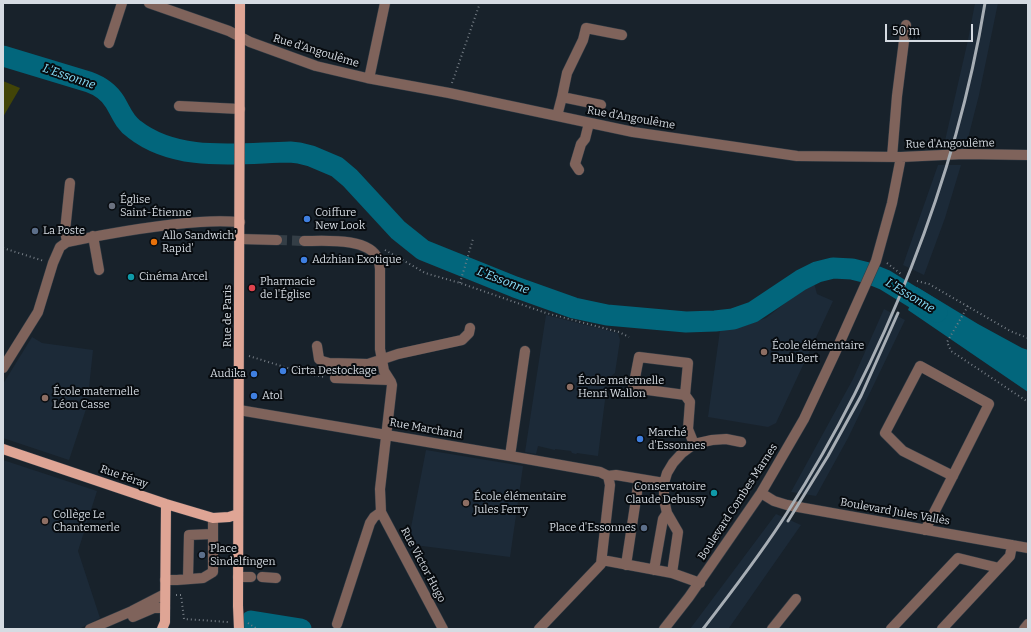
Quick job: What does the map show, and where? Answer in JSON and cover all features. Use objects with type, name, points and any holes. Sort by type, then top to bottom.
[{"type":"main road","name":"Rue de Paris","points":[[239,625],[240,3]]},
{"type":"main road","name":"Rue Féray","points":[[3,448],[166,504],[212,518],[229,517],[238,514]]},
{"type":"main road","points":[[165,627],[166,504]]},
{"type":"street","points":[[109,43],[122,3]]},
{"type":"street","name":"Rue d'Angoulême","points":[[149,3],[229,31],[250,42],[316,66],[367,78],[449,93],[633,132],[790,155],[897,157],[964,154],[1028,155]]},
{"type":"street","points":[[367,78],[370,74],[385,3]]},
{"type":"street","name":"Boulevard Combes Marnes","points":[[664,629],[700,582],[761,493],[804,419],[835,354],[877,259],[892,203],[897,157],[895,111],[906,25]]},
{"type":"street","points":[[557,116],[567,73],[583,40],[586,28],[622,35]]},
{"type":"street","points":[[562,97],[602,105]]},
{"type":"street","points":[[179,106],[240,109]]},
{"type":"street","points":[[579,170],[575,164],[581,144],[585,139],[589,123]]},
{"type":"street","points":[[67,242],[65,230],[70,183]]},
{"type":"street","points":[[3,368],[38,312],[52,263],[60,247],[67,242],[126,230],[201,222],[240,222]]},
{"type":"street","points":[[93,236],[100,270]]},
{"type":"street","points":[[240,239],[277,240]]},
{"type":"street","points":[[304,241],[344,242],[365,247],[374,253],[379,260],[381,361],[384,371],[392,385],[380,489],[381,512],[374,517],[370,523],[337,624]]},
{"type":"street","points":[[317,346],[319,359],[322,361],[329,363],[368,364],[381,361],[395,355],[462,340],[469,333],[470,328]]},
{"type":"street","points":[[510,456],[524,351]]},
{"type":"street","points":[[685,395],[633,388],[639,357],[688,363],[685,395],[690,402],[688,429],[694,444]]},
{"type":"street","points":[[925,530],[953,476],[989,404],[920,366],[885,433],[902,451],[953,476]]},
{"type":"street","points":[[334,378],[371,378],[389,380]]},
{"type":"street","name":"Rue Marchand","points":[[239,410],[386,434],[600,472],[608,476]]},
{"type":"street","points":[[672,573],[678,532],[667,513],[664,500],[664,484],[667,473],[682,453],[694,444],[726,439],[741,442]]},
{"type":"street","points":[[539,629],[601,564],[610,485],[608,476],[616,475],[639,478],[664,484]]},
{"type":"street","points":[[626,565],[639,478]]},
{"type":"street","name":"Boulevard Jules Vallès","points":[[761,493],[774,501],[786,505],[1028,548]]},
{"type":"street","name":"Rue Victor Hugo","points":[[381,512],[443,629]]},
{"type":"street","points":[[654,570],[663,519],[667,513]]},
{"type":"street","points":[[165,580],[203,578],[213,572],[212,518]]},
{"type":"street","points":[[188,579],[189,534],[212,534]]},
{"type":"street","points":[[942,629],[1010,556],[1012,546]]},
{"type":"street","points":[[891,629],[958,558],[999,568]]},
{"type":"street","points":[[602,560],[672,573],[700,582]]},
{"type":"street","points":[[238,577],[251,577]]},
{"type":"street","points":[[262,577],[276,578]]},
{"type":"street","points":[[90,629],[132,611],[165,594]]},
{"type":"street","points":[[774,629],[796,599]]},
{"type":"street","points":[[107,629],[154,608],[165,608]]},
{"type":"street","points":[[1024,629],[1028,624]]},
{"type":"path","points":[[449,93],[480,3]]},
{"type":"path","points":[[460,283],[473,239]]},
{"type":"path","points":[[3,248],[52,263]]},
{"type":"path","points":[[374,253],[386,250],[425,273],[460,283],[546,313],[618,332],[629,337]]},
{"type":"path","points":[[877,259],[902,274]]},
{"type":"path","points":[[917,281],[929,284],[1010,331],[1028,338]]},
{"type":"path","points":[[968,306],[947,342],[951,351],[1028,402]]},
{"type":"path","points":[[240,354],[261,359],[307,374],[334,378]]},
{"type":"path","points":[[165,594],[181,595],[184,619],[239,625],[250,623],[257,629]]},
{"type":"shaded area","points":[[975,3],[998,3],[979,95],[966,146],[944,145],[968,40]]},
{"type":"shaded area","points":[[3,81],[20,88],[3,117]]},
{"type":"shaded area","points":[[938,165],[961,165],[945,218],[924,275],[903,265]]},
{"type":"shaded area","name":"École élémentaire Paul Bert","points":[[814,283],[817,294],[833,301],[776,423],[768,427],[708,417],[720,330],[743,326],[766,318],[798,293]]},
{"type":"shaded area","points":[[884,309],[905,320],[848,438],[816,496],[791,492],[853,379]]},
{"type":"shaded area","name":"École maternelle Henri Wallon","points":[[546,315],[618,333],[620,340],[615,373],[604,382],[606,392],[598,456],[576,454],[572,453],[571,451],[555,450],[538,446],[536,454],[525,452]]},
{"type":"shaded area","name":"École maternelle Léon Casse","points":[[32,337],[42,343],[93,350],[87,406],[69,460],[3,438],[3,384]]},
{"type":"shaded area","name":"École élémentaire Jules Ferry","points":[[426,450],[523,466],[510,557],[406,544],[403,538],[409,538]]},
{"type":"shaded area","name":"Collège Le Chantemerle","points":[[3,460],[97,491],[78,551],[100,618],[79,629],[3,629]]},
{"type":"shaded area","points":[[776,514],[801,525],[729,628],[690,629]]},
{"type":"water","points":[[917,287],[978,324],[1028,350],[1028,392],[908,310]]},
{"type":"waterway","name":"L'Essonne","points":[[3,56],[97,85],[113,98],[125,120],[134,129],[151,140],[169,147],[209,154],[299,153],[311,156],[337,167],[350,178],[398,230],[423,250],[515,287],[574,308],[607,315],[686,322],[733,319],[753,312],[801,280],[817,272],[833,268],[852,269],[868,273],[885,280],[937,312]]},
{"type":"waterway","name":"L'Essonne","points":[[251,621],[301,629]]},
{"type":"tunnel","points":[[277,240],[304,241]]},
{"type":"railway","points":[[703,629],[736,586],[787,513],[822,455],[884,332],[911,268],[935,202],[955,136],[972,70],[985,3]]},
{"type":"railway","points":[[788,521],[828,456],[861,396],[898,313]]},
{"type":"place","name":"Église Saint-Étienne","points":[[112,206]]},
{"type":"place","name":"Coiffure New Look","points":[[307,219]]},
{"type":"place","name":"La Poste","points":[[35,231]]},
{"type":"place","name":"Allo Sandwich' Rapid'","points":[[154,242]]},
{"type":"place","name":"Adzhian Exotique","points":[[304,260]]},
{"type":"place","name":"Cinéma Arcel","points":[[131,277]]},
{"type":"place","name":"Pharmacie de l'Église","points":[[252,288]]},
{"type":"place","name":"École élémentaire Paul Bert","points":[[764,352]]},
{"type":"place","name":"Cirta Destockage","points":[[283,371]]},
{"type":"place","name":"Audika","points":[[254,374]]},
{"type":"place","name":"École maternelle Henri Wallon","points":[[570,387]]},
{"type":"place","name":"Atol","points":[[254,396]]},
{"type":"place","name":"École maternelle Léon Casse","points":[[45,398]]},
{"type":"place","name":"Marché d'Essonnes","points":[[640,439]]},
{"type":"place","name":"Conservatoire Claude Debussy","points":[[714,493]]},
{"type":"place","name":"École élémentaire Jules Ferry","points":[[466,503]]},
{"type":"place","name":"Collège Le Chantemerle","points":[[45,521]]},
{"type":"place","name":"Place d'Essonnes","points":[[644,528]]},
{"type":"place","name":"Place Sindelfingen","points":[[202,555]]}]
